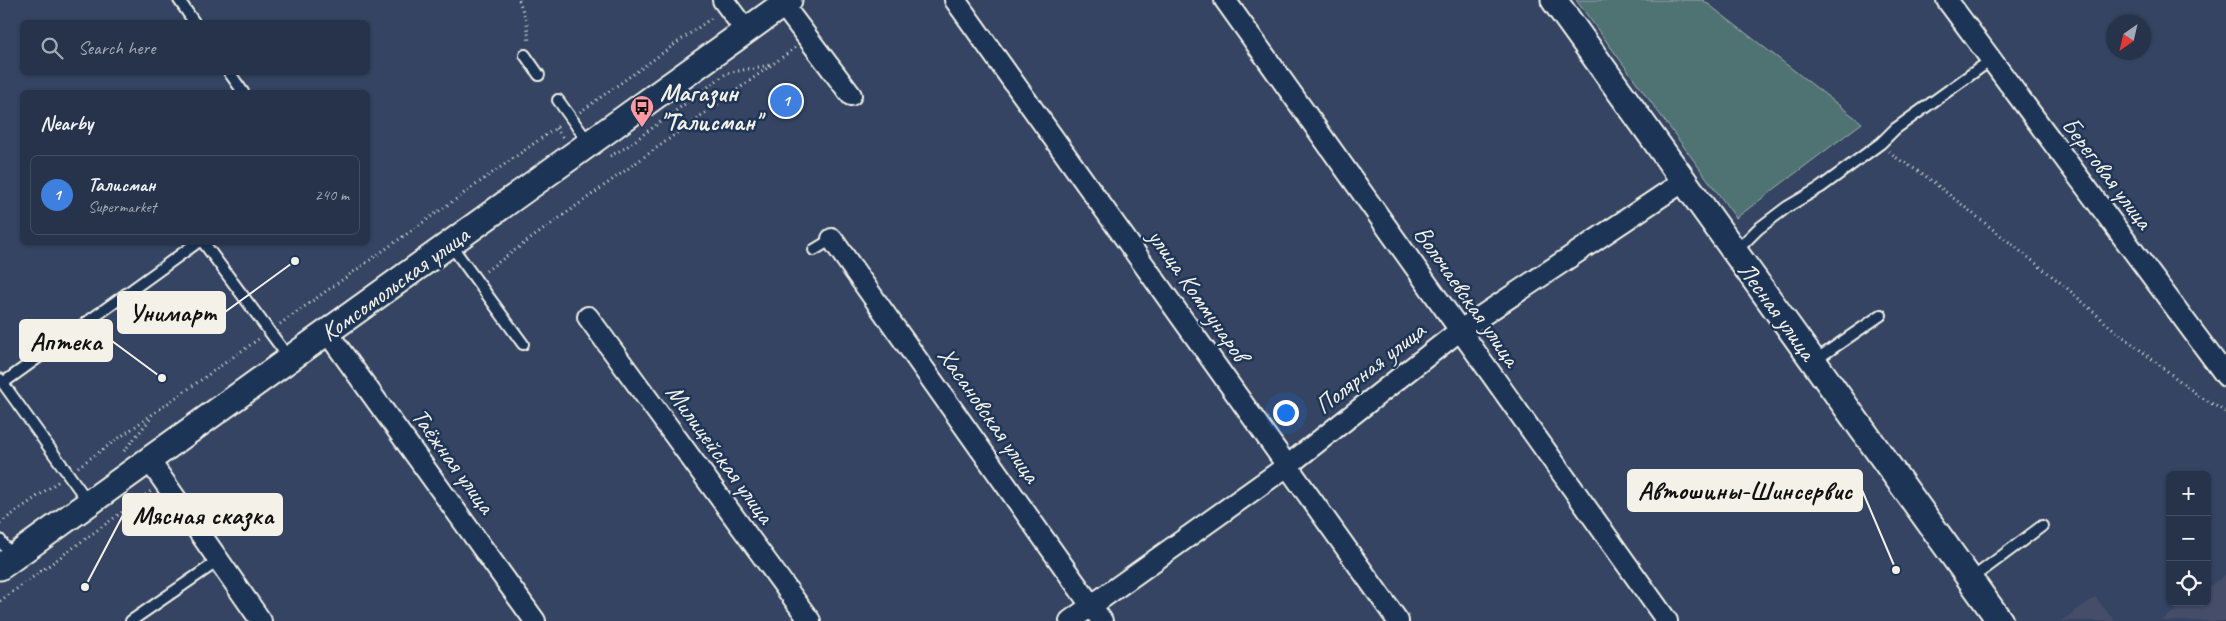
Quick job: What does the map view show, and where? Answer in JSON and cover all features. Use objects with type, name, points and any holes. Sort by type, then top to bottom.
[{"type":"street","name":"улица Коммунаров","points":[[955,0],[1398,621]]},
{"type":"street","name":"Волочаевская улица","points":[[1225,0],[1667,621]]},
{"type":"street","name":"Лесная улица","points":[[1554,0],[2000,621]]},
{"type":"street","name":"Комсомольская улица","points":[[4,555],[90,503],[786,2]]},
{"type":"street","points":[[786,2],[808,39],[851,95]]},
{"type":"street","name":"Береговая улица","points":[[1951,2],[1991,60],[2226,376]]},
{"type":"street","points":[[726,3],[746,31]]},
{"type":"street","name":"Полярная улица","points":[[1070,621],[1097,614],[1459,331],[1684,181]]},
{"type":"street","name":"Хасановская улица","points":[[832,239],[1097,614]]},
{"type":"street","name":"Милицейская улица","points":[[588,317],[810,621]]},
{"type":"street","name":"Таёжная улица","points":[[327,332],[535,621]]},
{"type":"street","points":[[149,460],[218,562],[261,621]]},
{"type":"lane","points":[[178,0],[193,20]]},
{"type":"lane","points":[[527,53],[539,75]]},
{"type":"lane","points":[[1734,252],[1758,229],[1787,207],[1809,196],[1881,142],[1895,129],[1991,60]]},
{"type":"lane","points":[[231,75],[242,90]]},
{"type":"lane","points":[[558,100],[590,144]]},
{"type":"lane","points":[[814,250],[832,239]]},
{"type":"lane","points":[[450,244],[523,344]]},
{"type":"lane","points":[[90,503],[2,381],[194,245]]},
{"type":"lane","points":[[205,245],[289,359]]},
{"type":"lane","points":[[1814,362],[1881,315]]},
{"type":"lane","points":[[1970,580],[2042,526]]},
{"type":"lane","points":[[130,621],[218,562]]},
{"type":"path","points":[[519,0],[527,23],[527,53]]},
{"type":"path","points":[[0,522],[571,118],[726,3]]},
{"type":"path","points":[[475,279],[808,39]]},
{"type":"path","points":[[1881,142],[1898,159],[1923,174],[2067,288],[2114,330],[2199,396],[2226,412]]},
{"type":"path","points":[[0,601],[152,490]]},
{"type":"shaded area","points":[[2226,574],[2226,621],[2161,621],[2182,606],[2211,606],[2211,585]]},
{"type":"shaded area","points":[[2095,597],[2115,621],[2061,621],[2081,607]]},
{"type":"green space","points":[[1576,0],[1703,0],[1862,123],[1736,218]]},
{"type":"place","name":"Талисман","points":[[786,101]]},
{"type":"place","name":"Магазин \"Талисман\"","points":[[642,128]]},
{"type":"place","name":"Унимарт","points":[[295,261]]},
{"type":"place","name":"Аптека","points":[[162,378]]},
{"type":"place","name":"Автошины-Шинсервис","points":[[1896,570]]},
{"type":"place","name":"Мясная сказка","points":[[85,587]]}]
